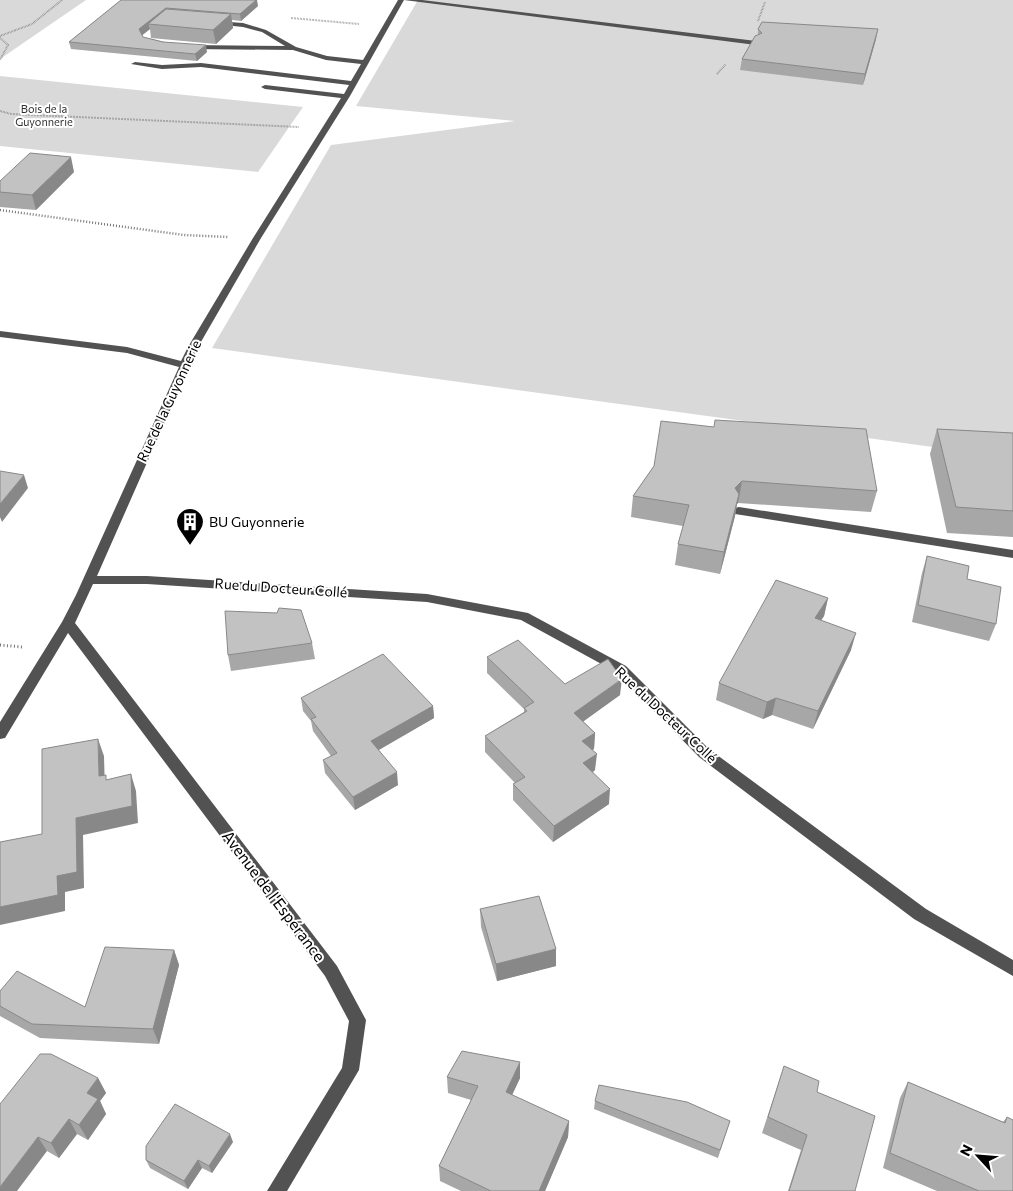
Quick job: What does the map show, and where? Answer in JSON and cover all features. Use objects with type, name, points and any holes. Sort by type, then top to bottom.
[{"type":"street","name":"Rue de la Guyonnerie","points":[[0,734],[68,623],[90,580],[183,365],[257,238],[326,129],[402,0]]},
{"type":"street","points":[[407,0],[756,43]]},
{"type":"street","points":[[205,22],[243,25],[264,31],[294,48],[326,58],[366,62]]},
{"type":"street","points":[[180,45],[294,48]]},
{"type":"street","points":[[135,64],[162,67],[201,65],[354,83]]},
{"type":"street","points":[[265,87],[346,96]]},
{"type":"street","points":[[0,334],[128,350],[183,365]]},
{"type":"street","points":[[739,511],[1013,554]]},
{"type":"street","name":"Rue du Docteur Collé","points":[[90,580],[147,580],[428,598],[524,616],[621,669],[704,753],[920,914],[1013,969]]},
{"type":"street","name":"Avenue de l'Espérance","points":[[68,623],[331,971],[358,1020],[350,1070],[276,1191]]},
{"type":"path","points":[[0,60],[8,45],[0,37],[32,24],[62,0]]},
{"type":"path","points":[[285,17],[387,26]]},
{"type":"path","points":[[0,111],[11,114],[326,129]]},
{"type":"path","points":[[0,210],[184,235],[257,238]]},
{"type":"green space","points":[[0,0],[86,0],[0,59]]},
{"type":"green space","points":[[418,0],[1013,0],[1013,458],[212,348],[331,145],[515,121],[356,106]]},
{"type":"green space","name":"Bois de la Guyonnerie","points":[[0,76],[303,107],[258,172],[0,146]]},
{"type":"building","points":[[121,0],[256,0],[240,14],[166,8],[139,29],[143,37],[163,42],[206,45],[195,54],[69,42]]},
{"type":"building","points":[[166,9],[231,14],[213,30],[148,24]]},
{"type":"building","points":[[762,22],[878,29],[865,74],[742,59],[755,36],[762,33],[758,29]]},
{"type":"building","points":[[30,153],[71,157],[32,195],[0,192],[0,181]]},
{"type":"building","points":[[715,420],[866,429],[877,491],[742,481],[735,488],[739,494],[724,552],[678,544],[689,505],[633,496],[654,466],[661,421],[714,427]]},
{"type":"building","points":[[937,429],[1013,433],[1013,511],[956,507]]},
{"type":"building","points":[[0,471],[24,475],[0,504]]},
{"type":"building","points":[[927,556],[969,566],[967,579],[1001,587],[996,624],[918,605]]},
{"type":"building","points":[[776,580],[828,598],[815,618],[856,633],[818,711],[776,698],[767,702],[719,683]]},
{"type":"building","points":[[279,608],[301,610],[312,643],[228,655],[225,611],[277,613]]},
{"type":"building","points":[[518,640],[565,684],[608,659],[622,679],[574,713],[595,733],[582,741],[597,754],[583,763],[610,789],[554,826],[513,784],[525,777],[485,736],[527,711],[524,708],[534,702],[487,657]]},
{"type":"building","points":[[383,654],[433,706],[371,741],[397,772],[353,797],[323,760],[337,753],[311,719],[316,717],[301,698]]},
{"type":"building","points":[[98,739],[99,776],[106,775],[106,780],[131,774],[132,806],[76,818],[77,872],[57,876],[58,895],[0,907],[0,842],[42,834],[42,749]]},
{"type":"building","points":[[539,896],[556,949],[496,964],[480,909]]},
{"type":"building","points":[[105,947],[174,950],[153,1029],[32,1024],[0,1006],[0,991],[17,971],[85,1007]]},
{"type":"building","points":[[462,1051],[520,1062],[506,1092],[569,1121],[539,1191],[491,1191],[439,1166],[478,1086],[447,1077]]},
{"type":"building","points":[[40,1054],[51,1054],[98,1078],[87,1093],[98,1099],[79,1125],[69,1119],[51,1143],[38,1137],[0,1187],[0,1104]]},
{"type":"building","points":[[784,1066],[819,1081],[817,1092],[875,1116],[855,1191],[789,1191],[807,1135],[768,1117]]},
{"type":"building","points":[[908,1082],[1005,1123],[1007,1117],[1013,1120],[1013,1191],[979,1191],[890,1153]]},
{"type":"building","points":[[599,1085],[687,1102],[730,1121],[720,1150],[595,1101]]},
{"type":"building","points":[[175,1104],[230,1134],[209,1166],[198,1160],[184,1181],[146,1160],[146,1146]]},
{"type":"place","name":"BU Guyonnerie","points":[[190,546]]}]
